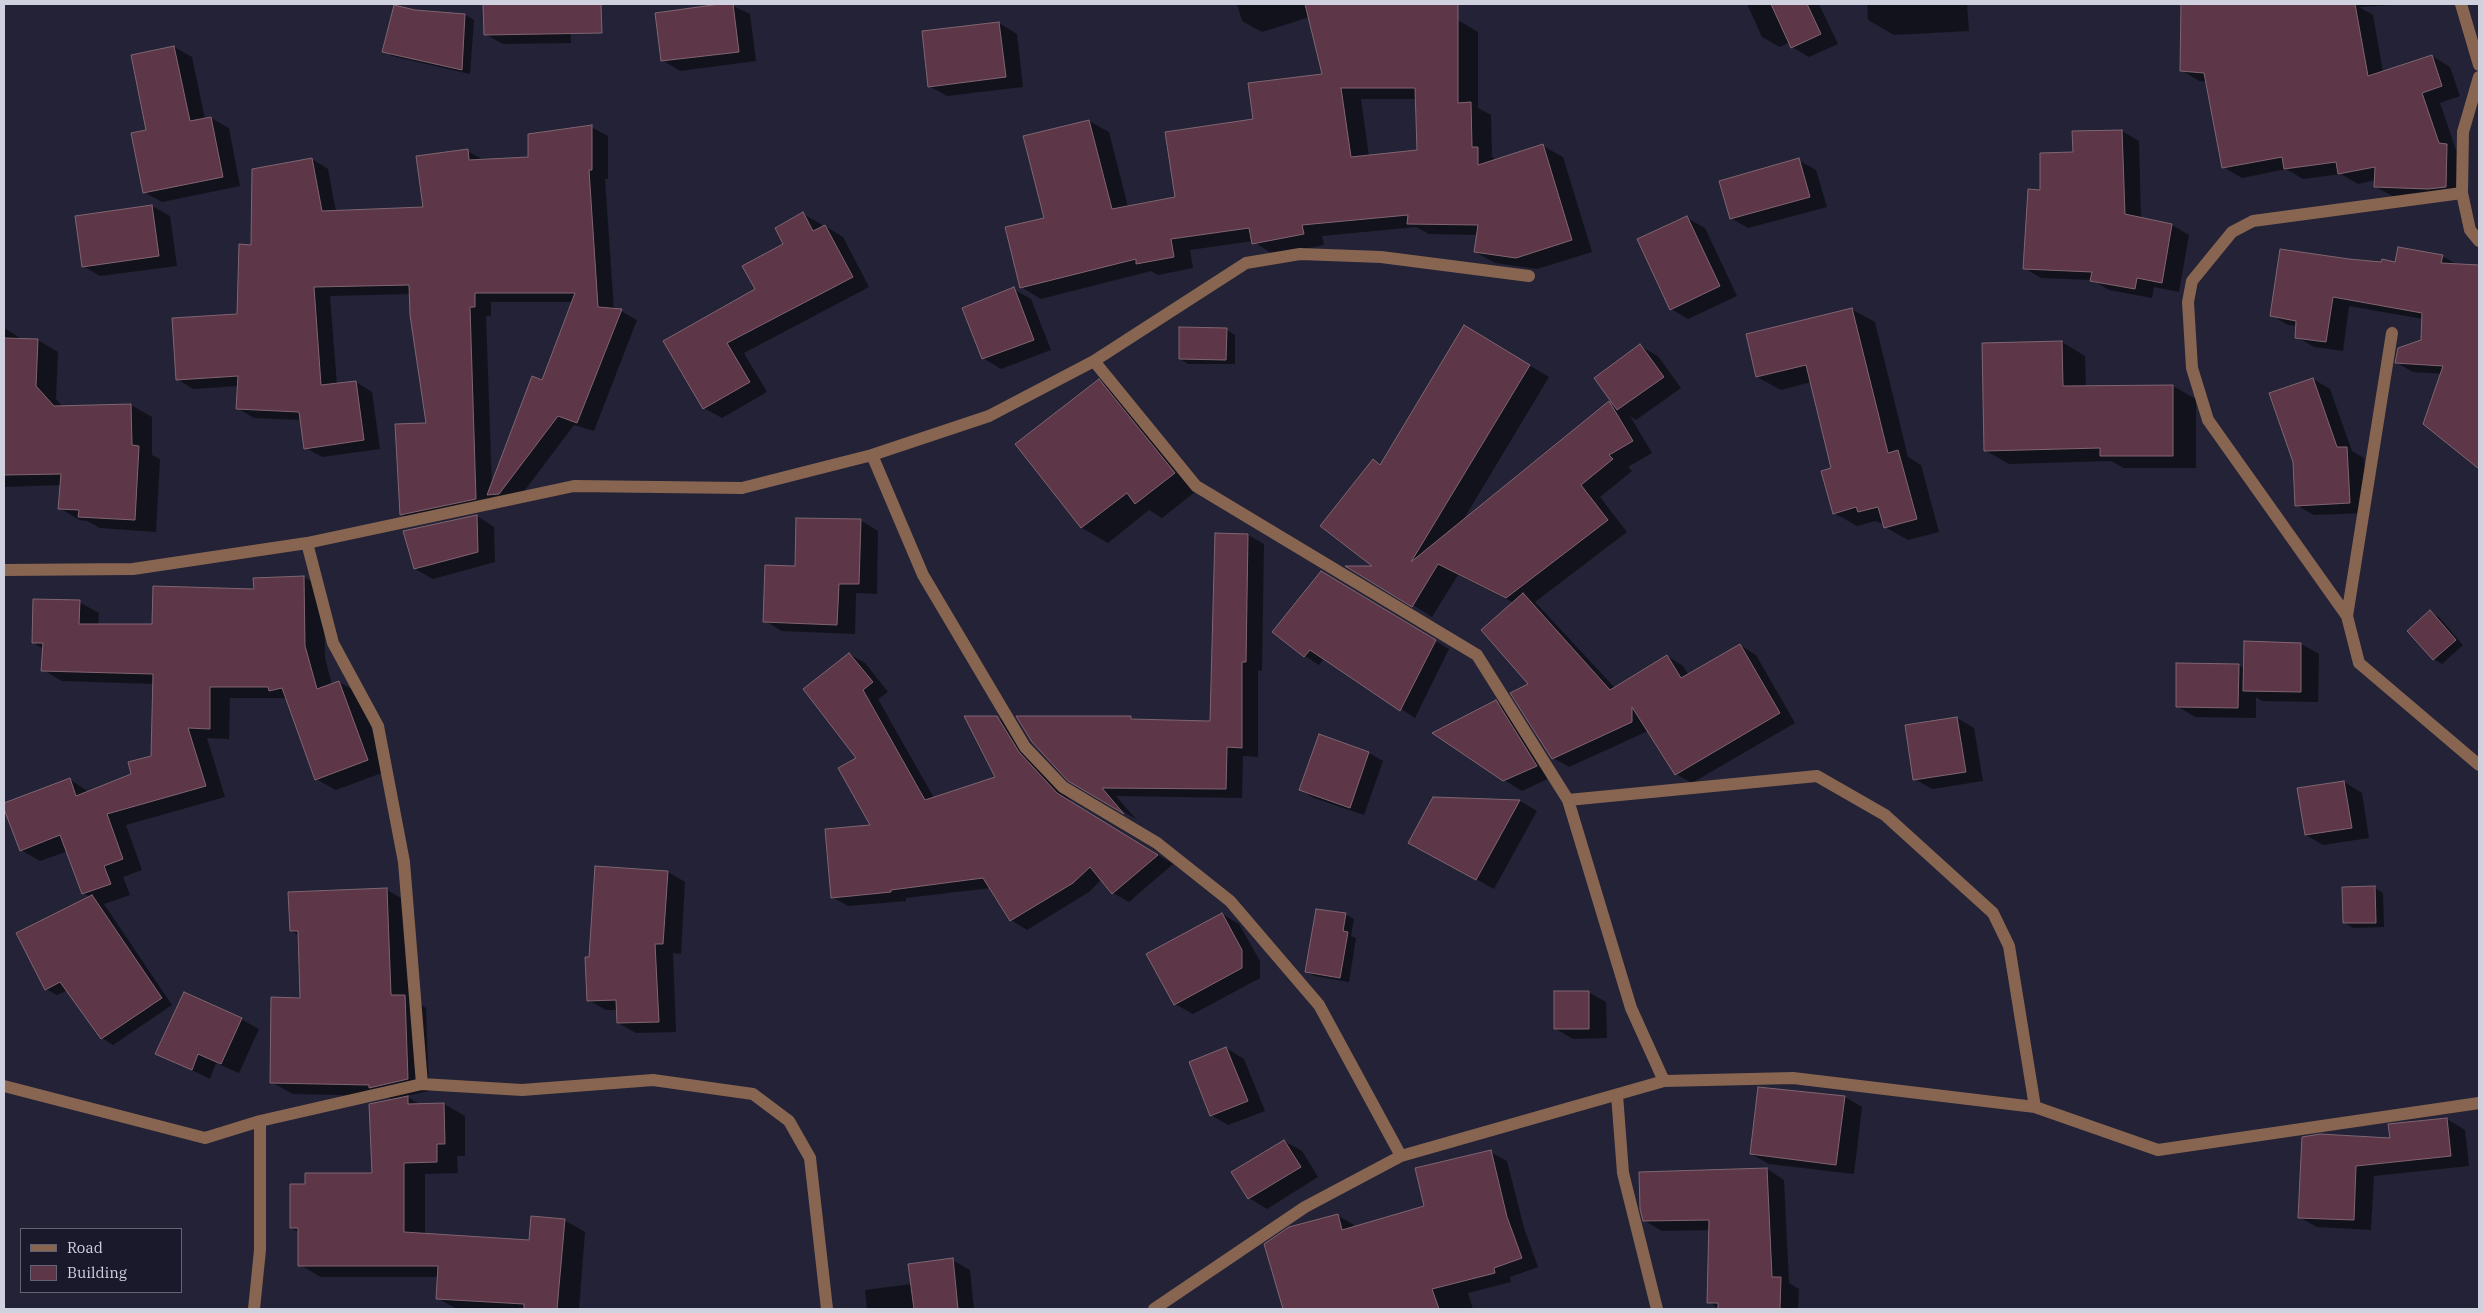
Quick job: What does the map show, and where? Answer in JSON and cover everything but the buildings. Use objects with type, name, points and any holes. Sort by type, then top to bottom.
[{"type":"street","points":[[2461,4],[2479,65]]},
{"type":"street","points":[[2479,77],[2463,132],[2462,193],[2470,230],[2479,241]]},
{"type":"street","points":[[2462,193],[2253,221],[2232,232],[2192,281],[2188,302],[2192,368],[2208,420],[2347,616],[2359,663],[2479,765]]},
{"type":"street","points":[[4,570],[133,569],[307,543],[574,486],[742,488],[872,455],[989,416],[1094,361],[1246,263],[1300,254],[1381,256],[1529,276]]},
{"type":"street","points":[[2347,616],[2392,333]]},
{"type":"street","points":[[1094,361],[1196,486],[1476,655],[1568,800],[1631,1008],[1664,1080]]},
{"type":"street","points":[[872,455],[923,575],[1025,747],[1062,787],[1157,844],[1230,900],[1319,1005],[1401,1156]]},
{"type":"street","points":[[307,543],[333,643],[378,726],[404,862],[422,1084]]},
{"type":"street","points":[[1568,800],[1817,776],[1885,815],[1993,913],[2009,946],[2035,1107]]},
{"type":"street","points":[[1154,1309],[1306,1207],[1401,1156],[1664,1080],[1793,1078],[2035,1107],[2158,1150],[2479,1103]]},
{"type":"street","points":[[4,1086],[205,1138],[260,1121],[422,1084],[522,1090],[653,1080],[753,1094],[790,1121],[810,1158],[827,1309]]},
{"type":"street","points":[[1617,1095],[1623,1173],[1657,1309]]},
{"type":"street","points":[[254,1309],[260,1250],[260,1121]]}]
